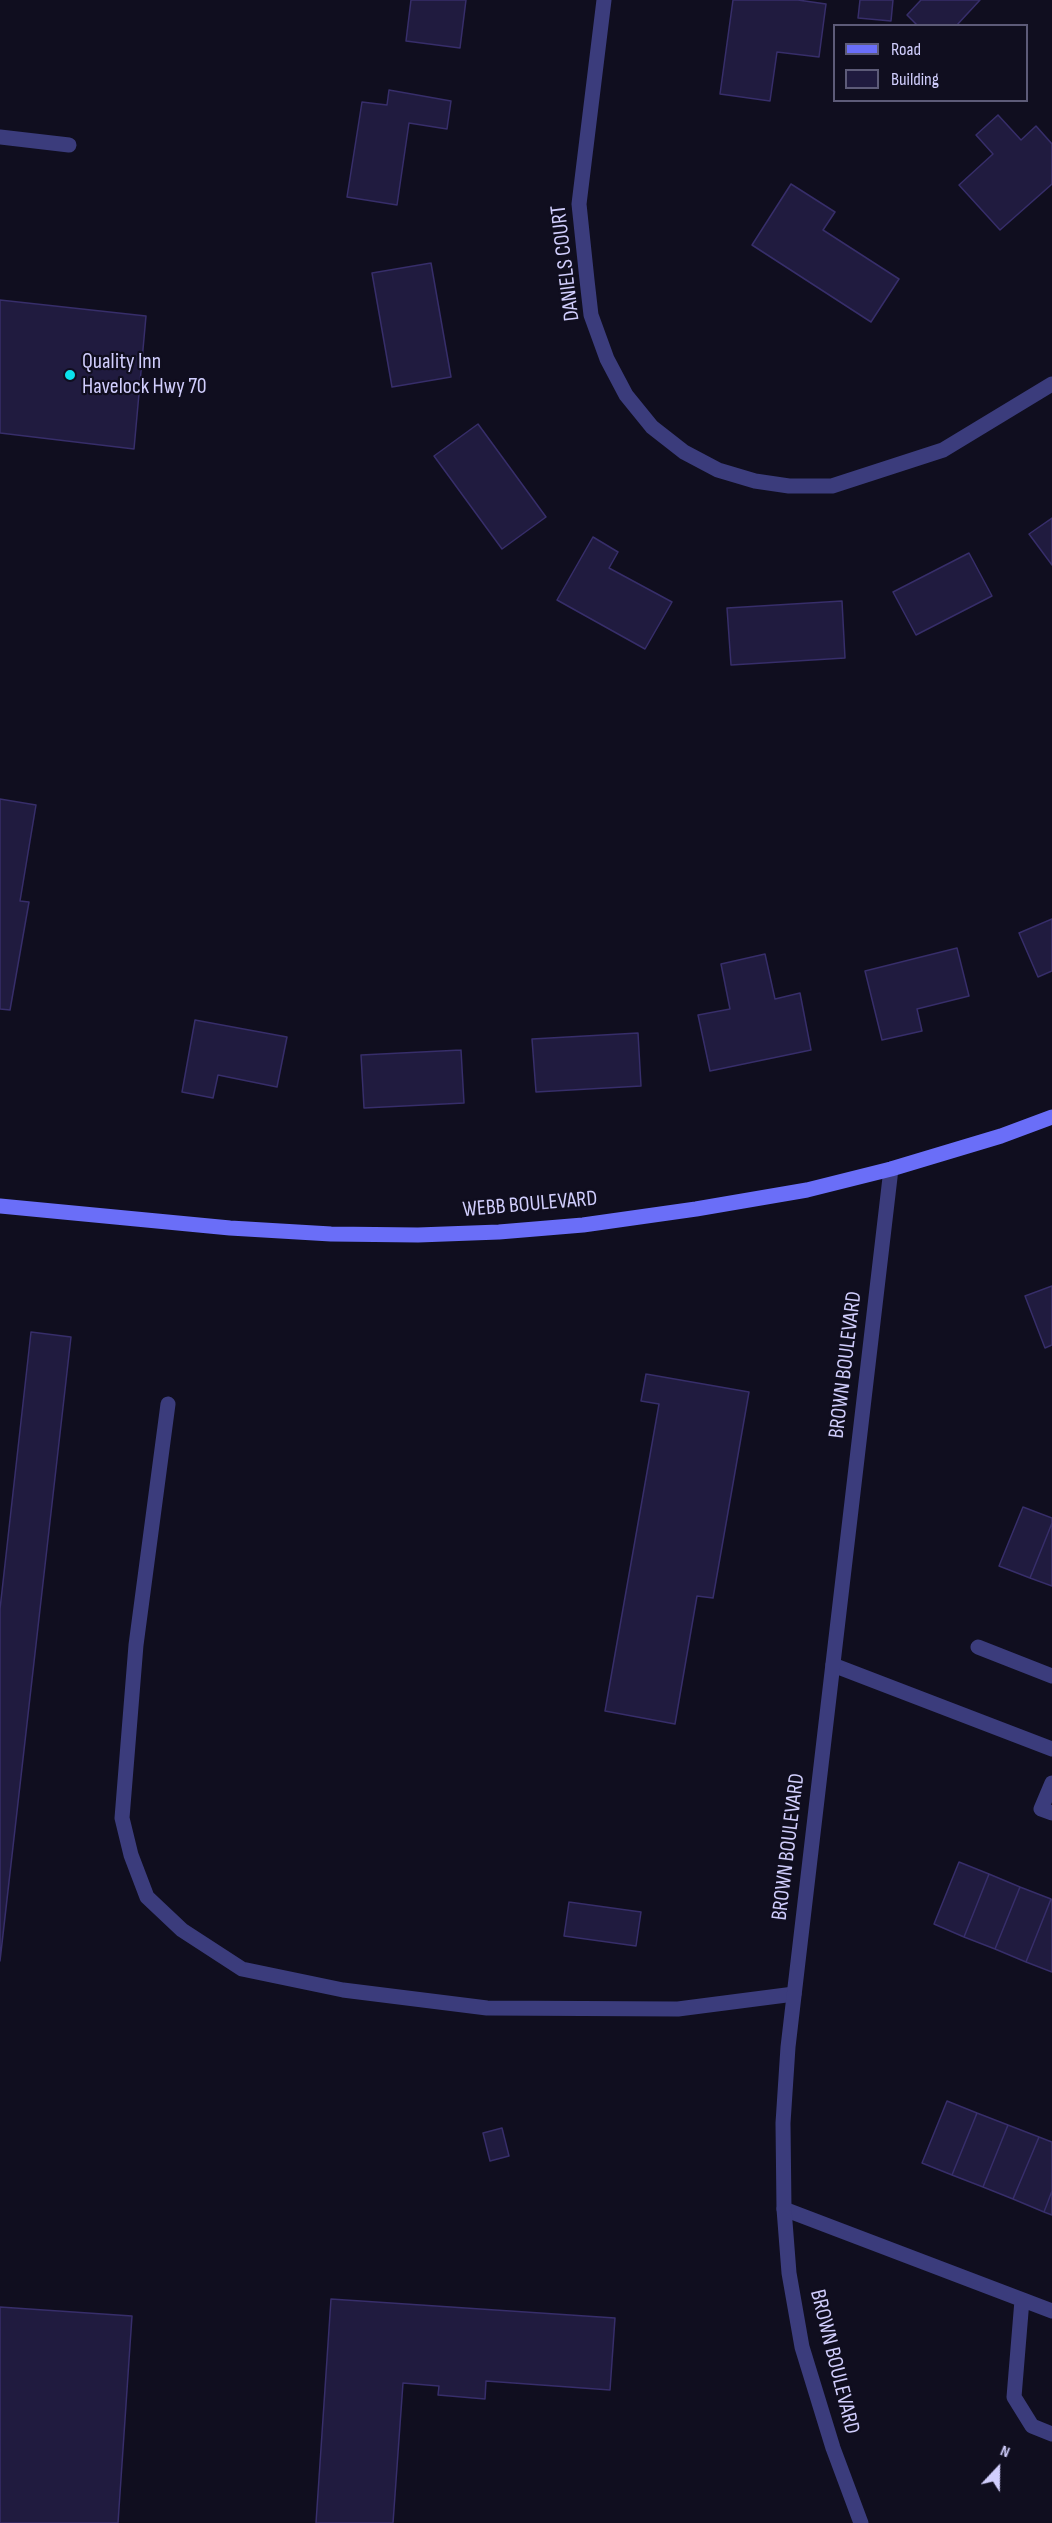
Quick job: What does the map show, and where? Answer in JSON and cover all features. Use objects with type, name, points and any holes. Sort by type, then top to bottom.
[{"type":"street","name":"DANIELS COURT","points":[[604,0],[579,204],[587,280],[591,315],[607,359],[626,395],[652,427],[684,452],[718,470],[755,481],[832,486],[943,450],[1052,384]]},
{"type":"street","points":[[0,137],[69,146]]},
{"type":"street","name":"WEBB BOULEVARD","points":[[0,1206],[143,1221],[331,1234],[418,1235],[499,1232],[583,1225],[807,1190],[891,1169],[1000,1136],[1052,1117]]},
{"type":"street","name":"BROWN BOULEVARD","points":[[861,2523],[833,2448],[802,2347],[789,2273],[784,2209],[783,2123],[794,1994],[891,1169]]},
{"type":"street","points":[[168,1404],[136,1645],[122,1818],[131,1855],[147,1897],[154,1904],[182,1930],[242,1969],[343,1990],[499,2008],[678,2008],[794,1994]]},
{"type":"street","points":[[978,1647],[1052,1676]]},
{"type":"street","points":[[832,1665],[1052,1749]]},
{"type":"street","points":[[1052,1783],[1041,1809],[1052,1813]]},
{"type":"street","points":[[784,2209],[1052,2311]]},
{"type":"street","points":[[1022,2300],[1014,2397],[1032,2426],[1052,2434]]},
{"type":"building","points":[[411,0],[466,0],[460,48],[406,41]]},
{"type":"building","points":[[733,0],[798,0],[826,4],[819,57],[777,52],[770,101],[720,94]]},
{"type":"building","points":[[860,0],[893,0],[891,21],[858,18]]},
{"type":"building","points":[[921,0],[980,0],[958,24],[916,24],[907,15]]},
{"type":"building","points":[[389,90],[451,101],[447,129],[409,123],[397,205],[347,197],[362,102],[387,105]]},
{"type":"building","points":[[998,115],[1021,140],[1036,126],[1052,144],[1052,184],[1000,230],[959,185],[993,154],[976,135]]},
{"type":"building","points":[[791,184],[835,212],[823,230],[899,279],[871,322],[752,245]]},
{"type":"building","points":[[431,263],[451,377],[392,387],[372,273]]},
{"type":"building","name":"Quality Inn Havelock Hwy 70","points":[[0,300],[146,316],[134,449],[0,433]]},
{"type":"building","points":[[478,424],[546,517],[502,549],[434,456]]},
{"type":"building","points":[[1052,518],[1052,565],[1029,534]]},
{"type":"building","points":[[593,537],[618,552],[609,568],[672,602],[645,649],[557,600]]},
{"type":"building","points":[[969,553],[992,596],[916,635],[893,592]]},
{"type":"building","points":[[842,601],[845,658],[731,665],[727,608]]},
{"type":"building","points":[[0,799],[36,805],[20,901],[29,902],[10,1010],[0,1009]]},
{"type":"building","points":[[1052,919],[1052,971],[1038,977],[1019,933]]},
{"type":"building","points":[[957,948],[969,996],[917,1009],[922,1031],[882,1040],[865,971]]},
{"type":"building","points":[[765,954],[775,999],[800,993],[811,1050],[710,1071],[698,1015],[730,1009],[721,964]]},
{"type":"building","points":[[195,1020],[287,1037],[277,1087],[218,1075],[213,1098],[182,1092]]},
{"type":"building","points":[[638,1033],[641,1086],[536,1092],[532,1039]]},
{"type":"building","points":[[461,1050],[464,1103],[364,1108],[361,1055]]},
{"type":"building","points":[[1052,1286],[1052,1345],[1045,1348],[1025,1296]]},
{"type":"building","points":[[31,1332],[71,1337],[0,1961],[0,1609]]},
{"type":"building","points":[[646,1374],[749,1392],[713,1598],[697,1596],[675,1724],[605,1711],[659,1404],[641,1401]]},
{"type":"building","points":[[1023,1507],[1052,1518],[1030,1578],[999,1566]]},
{"type":"building","points":[[1052,1523],[1052,1586],[1030,1578]]},
{"type":"building","points":[[959,1862],[989,1874],[964,1937],[934,1924]]},
{"type":"building","points":[[989,1874],[1020,1887],[995,1949],[964,1937]]},
{"type":"building","points":[[1020,1887],[1051,1899],[1026,1962],[995,1949]]},
{"type":"building","points":[[1052,1900],[1052,1972],[1026,1962]]},
{"type":"building","points":[[569,1902],[641,1912],[636,1946],[564,1936]]},
{"type":"building","points":[[947,2101],[977,2113],[952,2175],[922,2163]]},
{"type":"building","points":[[977,2113],[1008,2125],[983,2187],[952,2175]]},
{"type":"building","points":[[1008,2125],[1039,2137],[1013,2199],[983,2187]]},
{"type":"building","points":[[502,2128],[509,2156],[490,2161],[483,2133]]},
{"type":"building","points":[[1039,2137],[1052,2142],[1052,2191],[1044,2212],[1013,2199]]},
{"type":"building","points":[[1052,2191],[1052,2215],[1044,2212]]},
{"type":"building","points":[[331,2299],[615,2318],[610,2390],[486,2381],[485,2399],[438,2395],[439,2386],[403,2383],[393,2523],[316,2523]]},
{"type":"building","points":[[0,2307],[132,2316],[118,2523],[0,2523]]},
{"type":"place","name":"Quality Inn Havelock Hwy 70","points":[[70,375]]}]
